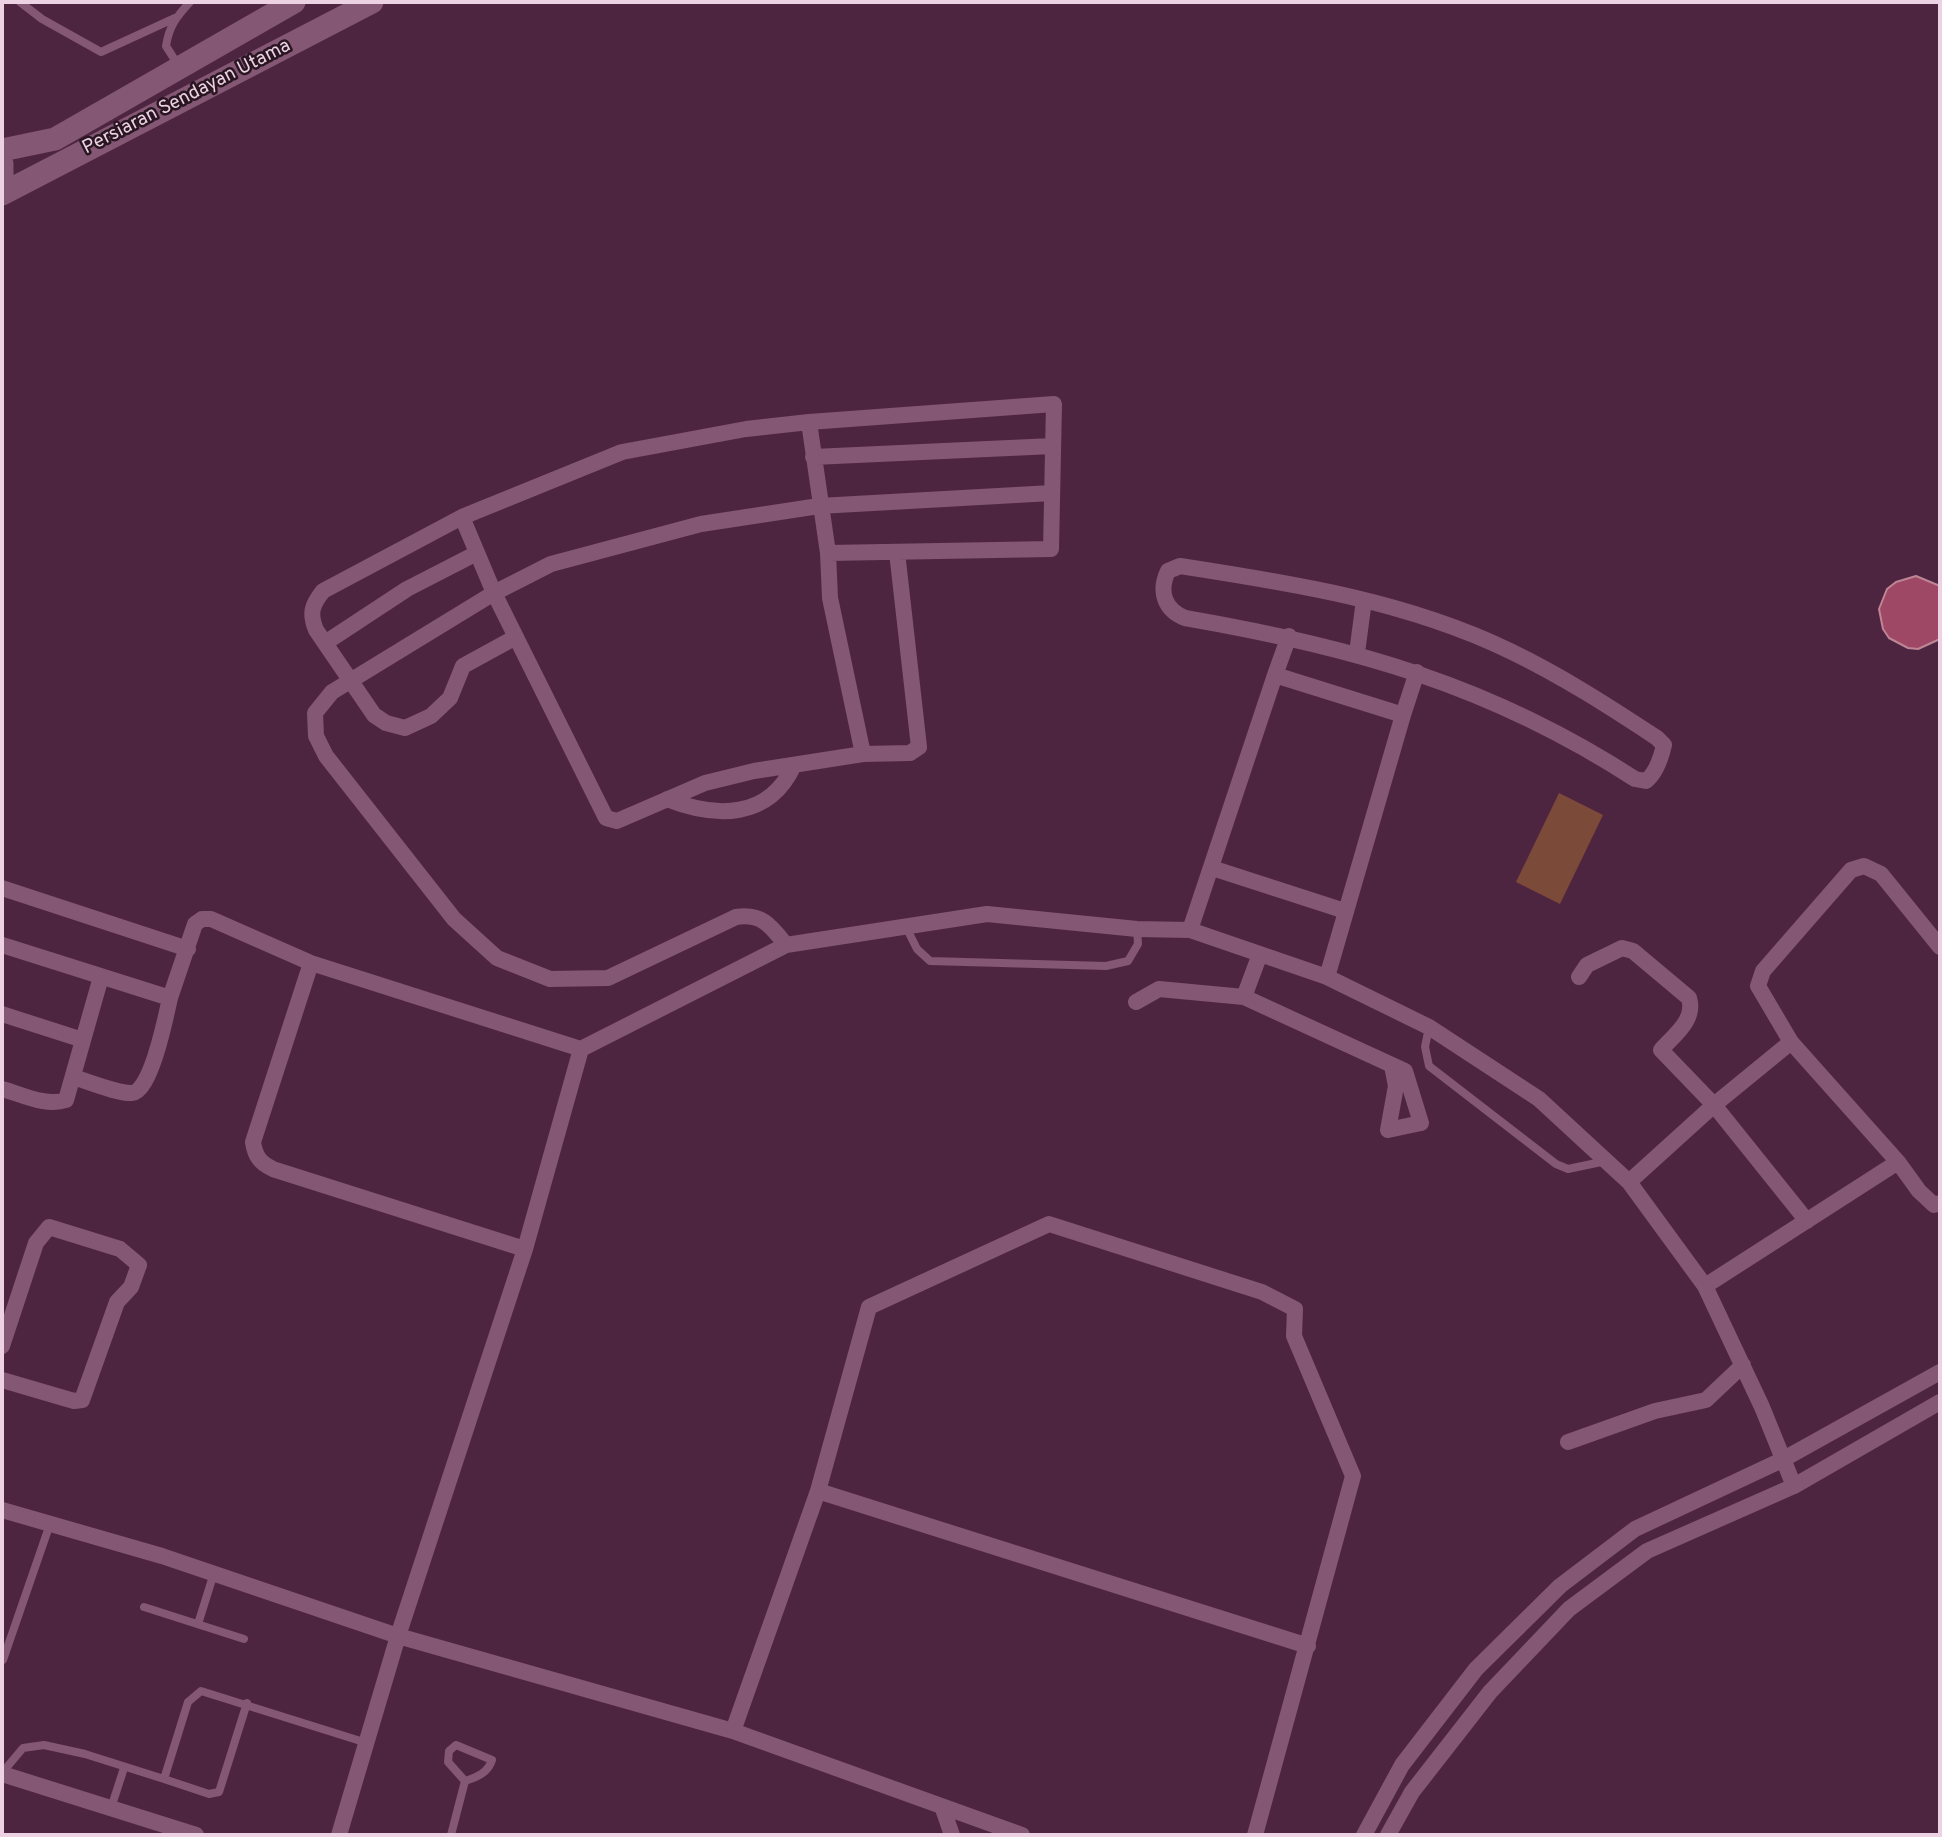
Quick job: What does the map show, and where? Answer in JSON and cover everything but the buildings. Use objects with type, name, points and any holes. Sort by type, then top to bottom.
[{"type":"main road","name":"Persiaran Sendayan Utama","points":[[2,150],[55,139],[293,2]]},
{"type":"main road","name":"Persiaran Sendayan Utama","points":[[2,193],[372,2]]},
{"type":"main road","points":[[2,164],[2,193]]},
{"type":"street","points":[[516,637],[463,666],[450,698],[431,716],[405,728],[386,723],[374,715],[349,681],[310,617],[313,603],[323,591],[462,517],[622,452],[746,429],[809,422],[1054,404],[1051,549],[828,553]]},
{"type":"street","points":[[809,422],[819,506],[828,553],[831,598],[863,754]]},
{"type":"street","points":[[813,457],[1053,446]]},
{"type":"street","points":[[786,945],[766,920],[751,915],[737,917],[608,978],[550,979],[497,958],[454,919],[326,756],[316,736],[315,713],[332,692],[349,681],[494,593],[551,564],[701,524],[819,506],[1052,493]]},
{"type":"street","points":[[462,517],[494,593],[607,818],[617,821],[705,783],[863,754],[910,753],[919,747],[897,552]]},
{"type":"street","points":[[325,643],[407,589],[477,553]]},
{"type":"street","points":[[1180,566],[1276,580],[1364,600],[1508,650],[1563,678],[1657,738],[1664,745],[1662,755],[1652,776],[1646,782],[1634,779],[1543,725],[1491,701],[1417,672],[1289,636],[1185,618],[1171,613],[1165,602],[1164,580],[1168,571],[1180,566]]},
{"type":"street","points":[[1357,653],[1364,600]]},
{"type":"street","points":[[1190,930],[1289,636]]},
{"type":"street","points":[[1327,978],[1417,672]]},
{"type":"street","points":[[1275,675],[1403,715]]},
{"type":"street","points":[[667,799],[699,811],[724,813],[759,804],[780,787],[794,765]]},
{"type":"street","points":[[1940,947],[1881,874],[1864,866],[1850,870],[1778,952],[1763,971],[1758,986],[1791,1042],[1898,1162],[1919,1191],[1934,1205],[1940,1203]]},
{"type":"street","points":[[1212,868],[1345,911]]},
{"type":"street","points":[[2,888],[188,949]]},
{"type":"street","points":[[73,1077],[132,1094],[142,1089],[149,1076],[170,999],[195,924],[202,919],[211,919],[311,963],[581,1049],[786,945],[986,914],[1138,929],[1190,930],[1327,978],[1429,1027],[1539,1099],[1629,1182],[1705,1286],[1762,1407],[1794,1486]]},
{"type":"street","points":[[2,945],[170,999]]},
{"type":"street","points":[[1579,977],[1587,965],[1622,948],[1633,951],[1689,998],[1692,1008],[1689,1019],[1661,1050],[1714,1105],[1807,1221]]},
{"type":"street","points":[[1244,997],[1260,954]]},
{"type":"street","points":[[311,963],[253,1142],[255,1154],[262,1164],[525,1250]]},
{"type":"street","points":[[2,1088],[57,1103],[66,1100],[101,977]]},
{"type":"street","points":[[1136,1002],[1159,989],[1244,997],[1405,1071],[1421,1124],[1388,1130],[1396,1086],[1392,1066]]},
{"type":"street","points":[[2,1014],[83,1040]]},
{"type":"street","points":[[1629,1182],[1714,1105],[1791,1042]]},
{"type":"street","points":[[339,1835],[398,1636],[525,1250],[581,1049]]},
{"type":"street","points":[[1705,1286],[1898,1162]]},
{"type":"street","points":[[733,1731],[818,1491],[869,1307],[1049,1224],[1262,1292],[1295,1309],[1294,1336],[1353,1476],[1255,1835]]},
{"type":"street","points":[[2,1346],[36,1243],[49,1227],[120,1249],[139,1265],[131,1287],[117,1302],[82,1400],[74,1401],[2,1380]]},
{"type":"street","points":[[1568,1442],[1655,1411],[1706,1400],[1742,1365]]},
{"type":"street","points":[[1364,1835],[1402,1765],[1476,1670],[1560,1586],[1635,1529],[1782,1460],[1940,1372]]},
{"type":"street","points":[[1388,1835],[1412,1792],[1490,1692],[1569,1609],[1647,1551],[1794,1486],[1940,1402]]},
{"type":"street","points":[[818,1491],[1308,1646]]},
{"type":"street","points":[[2,1510],[214,1573],[398,1636],[733,1731],[943,1809],[1022,1835]]},
{"type":"street","points":[[2,1773],[196,1835]]},
{"type":"street","points":[[943,1809],[952,1835]]},
{"type":"lane","points":[[20,2],[42,19],[102,52],[174,18],[190,2]]},
{"type":"lane","points":[[174,18],[166,46],[180,67]]},
{"type":"lane","points":[[906,927],[917,949],[930,961],[1106,966],[1128,961],[1138,944],[1138,929]]},
{"type":"lane","points":[[1429,1027],[1425,1047],[1429,1066],[1545,1157],[1568,1169],[1606,1161]]},
{"type":"lane","points":[[2,1660],[50,1524]]},
{"type":"lane","points":[[198,1624],[214,1573]]},
{"type":"lane","points":[[144,1607],[244,1639]]},
{"type":"lane","points":[[164,1779],[193,1695],[201,1691],[247,1703],[367,1743]]},
{"type":"lane","points":[[2,1773],[23,1748],[44,1745],[85,1754],[209,1794],[219,1792],[247,1703]]},
{"type":"lane","points":[[456,1745],[492,1760],[490,1767],[479,1776],[465,1781],[448,1762],[449,1751],[456,1745]]},
{"type":"lane","points":[[111,1808],[124,1768]]},
{"type":"lane","points":[[451,1835],[465,1781]]},
{"type":"shaded area","points":[[1559,793],[1603,815],[1560,904],[1516,882]]}]
